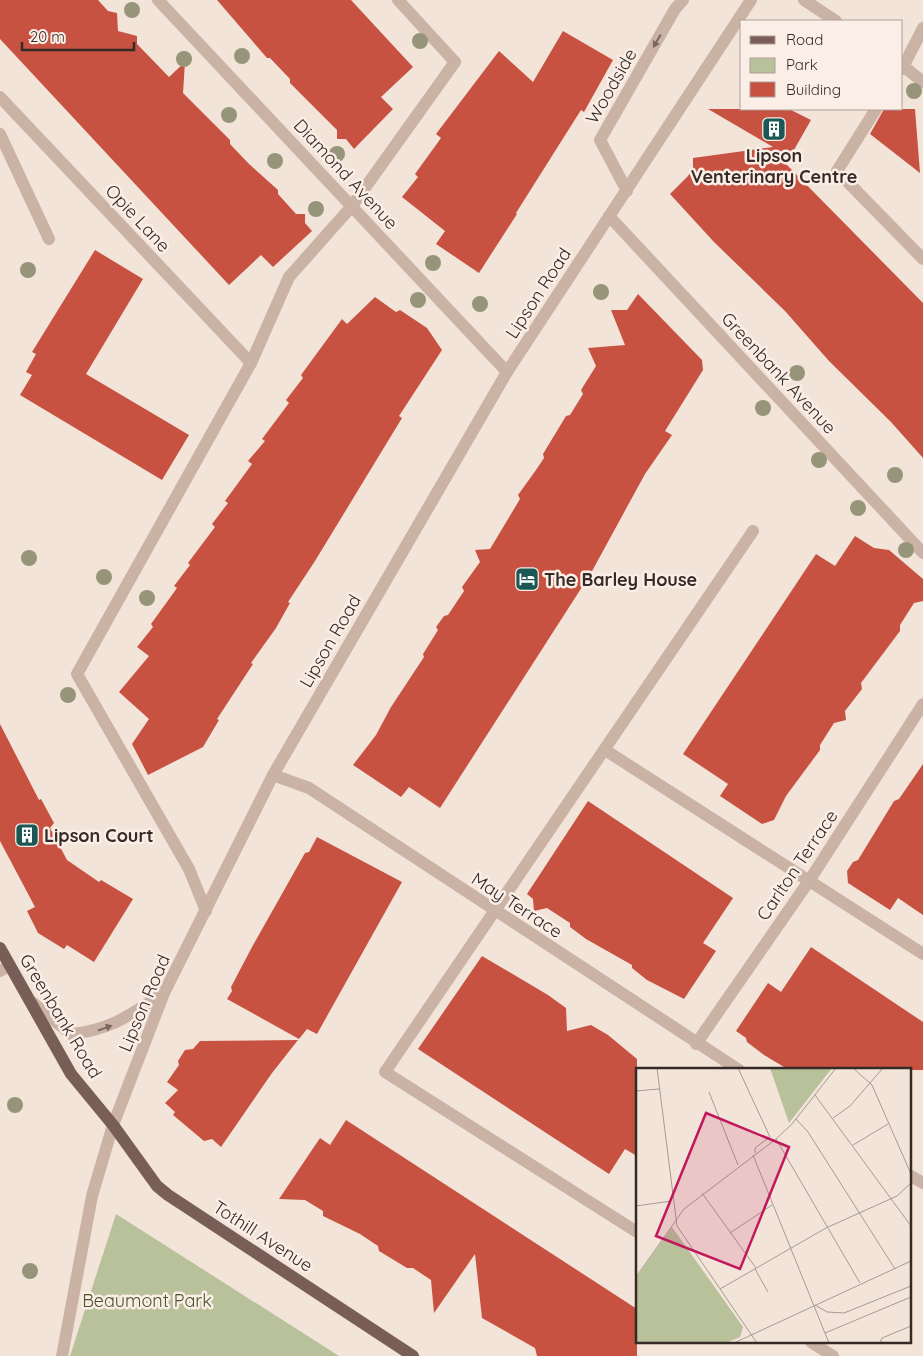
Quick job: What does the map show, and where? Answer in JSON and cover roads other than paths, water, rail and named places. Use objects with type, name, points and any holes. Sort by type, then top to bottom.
[{"type":"main road","name":"Greenbank Road","points":[[0,948],[5,968],[33,1003],[71,1074],[113,1125]]},
{"type":"main road","name":"Tothill Avenue","points":[[113,1125],[157,1186],[168,1195],[413,1356]]},
{"type":"street","name":"Diamond Avenue","points":[[158,0],[507,372]]},
{"type":"street","points":[[206,911],[189,869],[77,674],[251,363],[289,277],[352,206],[455,62],[398,0]]},
{"type":"street","name":"Woodside","points":[[626,191],[600,140],[675,9],[683,0]]},
{"type":"street","name":"Lipson Road","points":[[62,1356],[92,1196],[113,1125],[164,993],[273,775],[507,372],[751,0]]},
{"type":"street","points":[[804,0],[834,20]]},
{"type":"street","points":[[903,65],[923,28]]},
{"type":"street","points":[[903,68],[923,82]]},
{"type":"street","name":"Opie Lane","points":[[0,97],[251,363]]},
{"type":"street","points":[[875,110],[837,171],[923,259]]},
{"type":"street","points":[[0,134],[49,239]]},
{"type":"street","name":"Greenbank Avenue","points":[[609,216],[923,552]]},
{"type":"street","points":[[636,1231],[385,1072],[752,531]]},
{"type":"street","name":"Carlton Terrace","points":[[696,1044],[809,881],[923,704]]},
{"type":"street","points":[[605,750],[923,954]]},
{"type":"street","name":"May Terrace","points":[[273,775],[309,788],[696,1044],[736,1068]]},
{"type":"street","points":[[33,1003],[71,1034],[93,1032],[112,1026],[164,993]]},
{"type":"street","points":[[910,1175],[923,1183]]},
{"type":"street","points":[[814,1344],[833,1356]]},
{"type":"place","name":"Lipson Venterinary Centre","points":[[774,129]]},
{"type":"place","name":"The Barley House","points":[[527,579]]},
{"type":"place","name":"Lipson Court","points":[[27,835]]},
{"type":"park label","name":"Beaumont Park","points":[[147,1300]]}]
